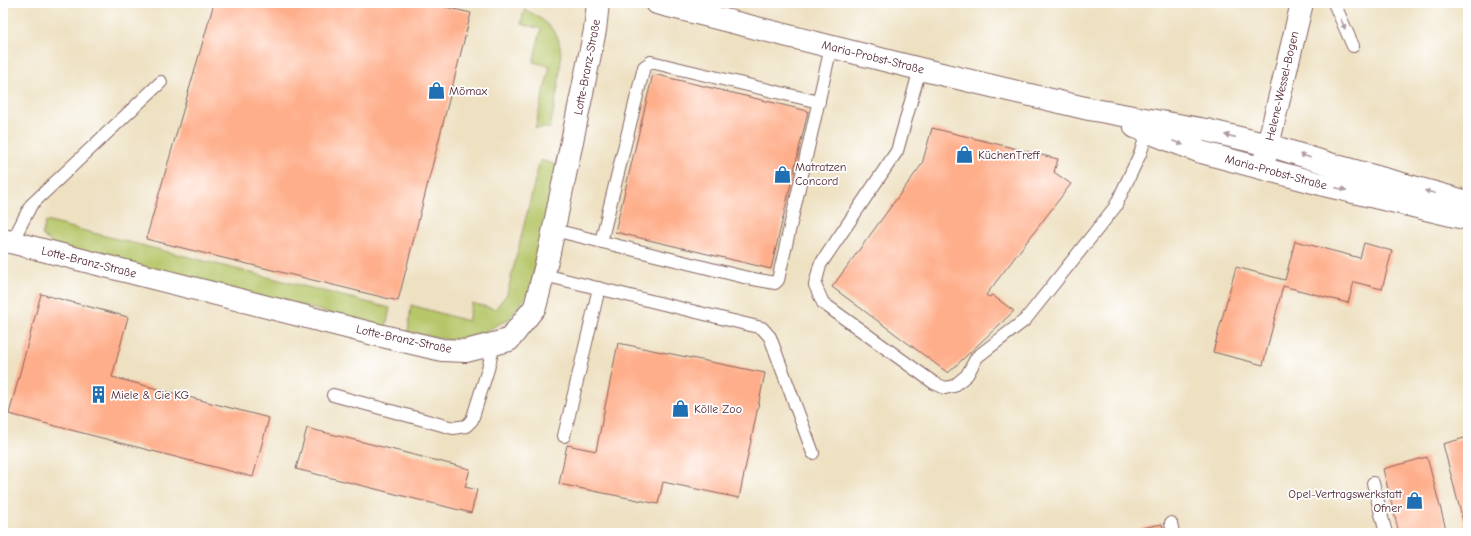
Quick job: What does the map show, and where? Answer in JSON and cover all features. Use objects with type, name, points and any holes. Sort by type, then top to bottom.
[{"type":"street","name":"Lotte-Branz-Straße","points":[[7,241],[442,350],[466,351],[509,340],[535,307],[544,275],[595,30],[598,3]]},
{"type":"street","name":"Maria-Probst-Straße","points":[[657,3],[920,69],[1089,109],[1150,126],[1201,152],[1324,185],[1468,219]]},
{"type":"street","name":"Helene-Wessel-Bogen","points":[[1262,169],[1302,3]]},
{"type":"street","name":"Maria-Probst-Straße","points":[[1150,126],[1206,130],[1268,144],[1330,164],[1468,202]]},
{"type":"lane","points":[[1334,3],[1353,46]]},
{"type":"lane","points":[[554,230],[748,278],[775,283],[778,280],[831,47]]},
{"type":"lane","points":[[601,242],[644,67],[651,62],[819,102]]},
{"type":"lane","points":[[920,69],[897,152],[820,265],[815,285],[823,303],[934,383],[945,388],[954,386],[967,375],[977,357],[1025,320],[1115,207],[1140,154],[1150,126]]},
{"type":"lane","points":[[7,241],[31,205],[161,82]]},
{"type":"lane","points":[[544,275],[762,328],[770,337],[813,453]]},
{"type":"lane","points":[[564,436],[599,288]]},
{"type":"lane","points":[[333,395],[453,428],[466,426],[472,420],[494,344]]},
{"type":"lane","points":[[1373,483],[1386,533]]},
{"type":"green space","points":[[524,10],[534,14],[545,22],[555,33],[559,43],[561,54],[559,80],[550,128],[535,128],[550,66],[533,62],[541,29],[521,24]]},
{"type":"green space","points":[[540,160],[558,165],[530,291],[509,319],[478,335],[450,340],[408,332],[411,305],[468,321],[472,303],[495,309],[507,294]]},
{"type":"green space","points":[[46,221],[390,308],[386,327],[53,244],[42,235]]},
{"type":"building","points":[[214,3],[428,3],[471,13],[398,301],[146,239]]},
{"type":"building","points":[[653,74],[808,111],[771,269],[615,232]]},
{"type":"building","points":[[932,128],[1058,159],[1054,172],[1071,184],[986,295],[989,297],[992,295],[1014,311],[948,373],[832,287],[922,164]]},
{"type":"building","points":[[1295,241],[1360,258],[1364,243],[1392,251],[1382,289],[1354,282],[1348,303],[1283,286],[1263,365],[1213,352],[1236,267],[1285,280]]},
{"type":"building","name":"Miele & Cie KG","points":[[41,294],[128,317],[112,377],[269,418],[253,477],[9,414]]},
{"type":"building","name":"Kölle Zoo","points":[[618,343],[765,373],[739,498],[663,482],[658,504],[559,484],[567,445],[596,451]]},
{"type":"building","points":[[307,428],[470,469],[465,487],[477,490],[471,513],[296,469]]},
{"type":"building","points":[[1468,437],[1468,533],[1466,533],[1443,444]]},
{"type":"building","name":"Opel-Vertragswerkstatt Ofner","points":[[1427,457],[1447,533],[1399,533],[1383,469]]},
{"type":"building","points":[[1162,524],[1164,533],[1132,533],[1131,530]]},
{"type":"place","name":"Mömax","points":[[436,91]]},
{"type":"place","name":"KüchenTreff","points":[[965,155]]},
{"type":"place","name":"Matratzen Concord","points":[[782,174]]},
{"type":"place","name":"Miele & Cie KG","points":[[98,395]]},
{"type":"place","name":"Kölle Zoo","points":[[681,409]]},
{"type":"place","name":"Opel-Vertragswerkstatt Ofner","points":[[1415,501]]}]
